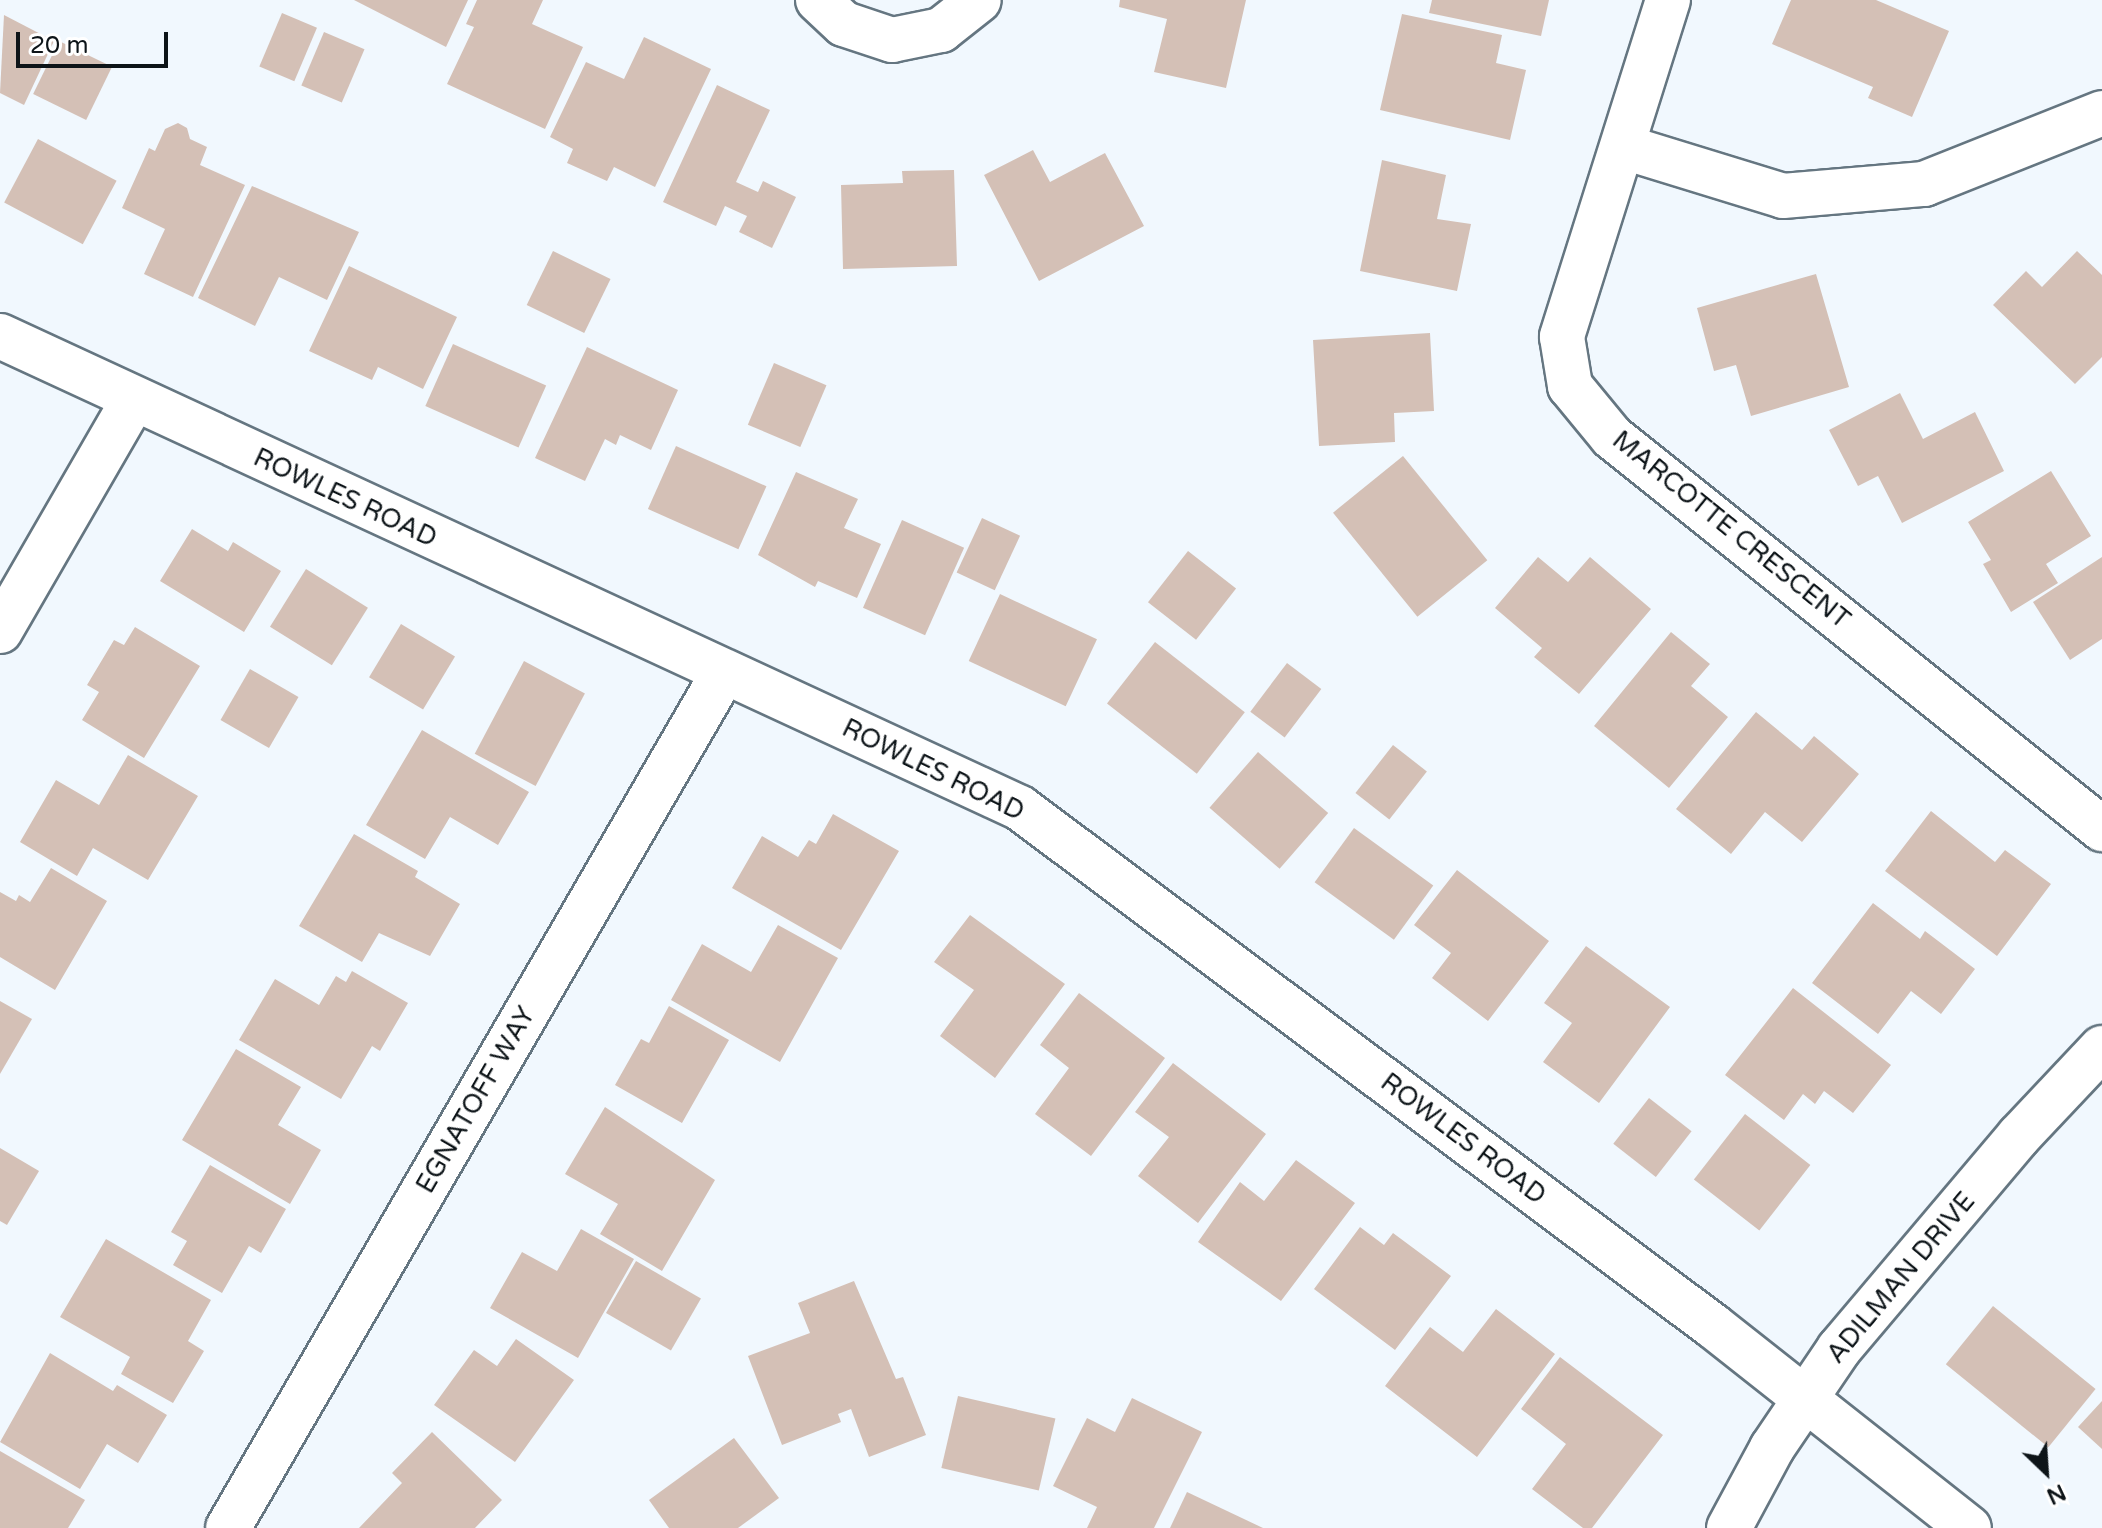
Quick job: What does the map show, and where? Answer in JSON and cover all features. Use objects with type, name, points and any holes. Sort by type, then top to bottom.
[{"type":"street","points":[[818,0],[844,24],[892,40],[941,30],[979,0]]},
{"type":"street","name":"MARCOTTE CRESCENT","points":[[1668,0],[1562,337],[1570,386],[1612,437],[2102,829]]},
{"type":"street","points":[[1624,147],[1783,196],[1924,184],[2102,113]]},
{"type":"street","name":"ROWLES ROAD","points":[[0,336],[133,401],[1020,808],[1713,1326],[1803,1401],[1969,1528]]},
{"type":"street","points":[[0,631],[133,401]]},
{"type":"street","name":"EGNATOFF WAY","points":[[228,1528],[724,672]]},
{"type":"street","name":"ADILMAN DRIVE","points":[[1729,1528],[1803,1401],[1839,1349],[2019,1136],[2102,1048]]},
{"type":"building","points":[[354,0],[468,0],[446,47]]},
{"type":"building","points":[[477,0],[543,0],[532,24],[583,47],[545,129],[447,84],[474,27],[466,24]]},
{"type":"building","points":[[1120,0],[1246,0],[1226,88],[1154,72],[1167,19],[1119,7]]},
{"type":"building","points":[[1432,0],[1549,0],[1541,36],[1429,13]]},
{"type":"building","points":[[1791,0],[1876,0],[1949,31],[1912,117],[1868,98],[1873,87],[1772,44]]},
{"type":"building","points":[[282,13],[317,28],[294,81],[259,66]]},
{"type":"building","points":[[1402,14],[1502,35],[1496,63],[1526,70],[1510,140],[1380,110]]},
{"type":"building","points":[[4,15],[54,41],[24,105],[0,93]]},
{"type":"building","points":[[324,32],[365,49],[342,103],[301,85]]},
{"type":"building","points":[[644,37],[711,69],[655,187],[614,167],[607,181],[567,163],[573,149],[550,137],[586,62],[624,79]]},
{"type":"building","points":[[59,41],[112,67],[86,120],[33,94]]},
{"type":"building","points":[[717,85],[770,110],[736,182],[758,192],[763,181],[796,197],[772,248],[739,232],[747,216],[725,206],[716,226],[663,202]]},
{"type":"building","points":[[178,123],[187,128],[190,139],[207,147],[200,165],[245,185],[193,297],[144,274],[165,229],[122,208],[149,148],[155,151],[165,129]]},
{"type":"building","points":[[38,139],[117,181],[83,244],[4,203]]},
{"type":"building","points":[[1033,150],[1050,182],[1105,153],[1144,226],[1039,281],[984,175]]},
{"type":"building","points":[[1382,160],[1446,175],[1437,219],[1471,224],[1457,291],[1360,271]]},
{"type":"building","points":[[954,170],[957,266],[843,269],[841,185],[903,183],[902,171]]},
{"type":"building","points":[[252,186],[359,232],[327,300],[279,277],[255,326],[198,298]]},
{"type":"building","points":[[553,251],[611,279],[584,333],[527,305]]},
{"type":"building","points":[[2077,251],[2102,275],[2102,357],[2075,384],[1993,305],[2026,271],[2042,287]]},
{"type":"building","points":[[349,266],[457,317],[423,389],[378,367],[372,380],[309,351]]},
{"type":"building","points":[[1816,274],[1849,387],[1751,416],[1736,365],[1714,371],[1697,308]]},
{"type":"building","points":[[1430,333],[1434,411],[1394,413],[1395,442],[1319,446],[1313,340]]},
{"type":"building","points":[[453,344],[546,385],[519,448],[425,406]]},
{"type":"building","points":[[587,347],[678,390],[651,450],[620,435],[616,445],[605,439],[585,481],[535,458]]},
{"type":"building","points":[[774,363],[826,385],[800,447],[748,425]]},
{"type":"building","points":[[1900,393],[1923,439],[1975,412],[2004,471],[1902,523],[1878,476],[1858,486],[1829,430]]},
{"type":"building","points":[[676,446],[766,486],[738,549],[648,509]]},
{"type":"building","points":[[1403,456],[1487,560],[1417,617],[1333,513]]},
{"type":"building","points":[[2051,471],[2091,536],[2046,564],[2058,583],[2011,612],[1983,564],[1991,560],[1968,522]]},
{"type":"building","points":[[796,472],[858,499],[844,528],[881,544],[857,598],[818,581],[815,587],[758,555]]},
{"type":"building","points":[[982,518],[1020,536],[995,590],[957,572]]},
{"type":"building","points":[[902,520],[964,548],[925,635],[863,608]]},
{"type":"building","points":[[192,529],[228,551],[233,542],[281,571],[244,632],[160,581]]},
{"type":"building","points":[[1188,551],[1236,589],[1196,640],[1148,602]]},
{"type":"building","points":[[1538,557],[1568,582],[1590,557],[1651,609],[1579,694],[1534,657],[1542,648],[1495,608]]},
{"type":"building","points":[[2102,557],[2102,639],[2070,660],[2033,602]]},
{"type":"building","points":[[306,569],[368,608],[332,665],[270,627]]},
{"type":"building","points":[[1000,594],[1097,639],[1066,706],[969,661]]},
{"type":"building","points":[[401,624],[455,656],[423,710],[369,677]]},
{"type":"building","points":[[135,627],[200,666],[144,758],[82,720],[99,692],[87,685],[114,640],[124,645]]},
{"type":"building","points":[[1671,632],[1710,664],[1691,686],[1728,717],[1669,788],[1594,726]]},
{"type":"building","points":[[1155,642],[1245,712],[1197,774],[1107,703]]},
{"type":"building","points":[[524,661],[585,693],[536,786],[475,754]]},
{"type":"building","points":[[1287,663],[1321,689],[1285,738],[1250,712]]},
{"type":"building","points":[[250,669],[298,697],[269,748],[221,720]]},
{"type":"building","points":[[1756,712],[1802,750],[1814,736],[1859,774],[1802,842],[1765,812],[1731,854],[1676,809]]},
{"type":"building","points":[[422,730],[529,792],[498,845],[450,817],[425,859],[366,825]]},
{"type":"building","points":[[1393,745],[1427,771],[1389,820],[1355,793]]},
{"type":"building","points":[[1258,752],[1328,813],[1280,869],[1209,808]]},
{"type":"building","points":[[128,755],[198,796],[148,880],[93,848],[77,876],[20,842],[56,780],[99,805]]},
{"type":"building","points":[[1931,811],[1995,862],[2005,850],[2051,884],[1997,956],[1885,871]]},
{"type":"building","points":[[833,814],[899,851],[841,950],[732,888],[762,836],[798,857],[809,840],[816,844]]},
{"type":"building","points":[[1354,828],[1433,886],[1394,940],[1315,882]]},
{"type":"building","points":[[354,834],[418,871],[415,877],[460,904],[430,956],[379,933],[362,962],[299,926]]},
{"type":"building","points":[[51,868],[107,901],[55,990],[0,957],[0,892],[16,901],[19,895],[30,902]]},
{"type":"building","points":[[1457,870],[1549,941],[1488,1021],[1432,978],[1451,953],[1414,925]]},
{"type":"building","points":[[1873,903],[1920,939],[1925,931],[1975,969],[1941,1014],[1911,991],[1878,1034],[1812,983]]},
{"type":"building","points":[[970,915],[1065,984],[995,1078],[940,1036],[974,990],[934,962]]},
{"type":"building","points":[[778,925],[838,958],[780,1062],[671,1000],[702,944],[751,972]]},
{"type":"building","points":[[1586,946],[1670,1007],[1599,1103],[1543,1062],[1572,1023],[1544,1003]]},
{"type":"building","points":[[352,971],[408,1003],[380,1051],[372,1046],[341,1099],[239,1040],[275,979],[319,1005],[336,976],[346,982]]},
{"type":"building","points":[[1793,988],[1891,1065],[1853,1113],[1824,1091],[1815,1104],[1803,1094],[1784,1120],[1725,1075]]},
{"type":"building","points":[[1079,993],[1165,1058],[1091,1156],[1035,1114],[1069,1068],[1040,1045]]},
{"type":"building","points":[[0,1001],[32,1019],[0,1074]]},
{"type":"building","points":[[669,1006],[729,1040],[682,1123],[615,1085],[641,1039],[649,1043]]},
{"type":"building","points":[[236,1049],[301,1087],[278,1125],[321,1150],[290,1204],[182,1140]]},
{"type":"building","points":[[1173,1063],[1266,1134],[1198,1223],[1138,1176],[1169,1137],[1135,1112]]},
{"type":"building","points":[[1649,1098],[1692,1131],[1656,1177],[1613,1144]]},
{"type":"building","points":[[605,1107],[715,1180],[662,1271],[600,1234],[618,1204],[565,1174]]},
{"type":"building","points":[[1745,1114],[1810,1165],[1759,1231],[1694,1179]]},
{"type":"building","points":[[0,1148],[39,1171],[7,1225],[0,1221]]},
{"type":"building","points":[[1296,1160],[1355,1203],[1281,1301],[1198,1242],[1240,1182],[1264,1201]]},
{"type":"building","points":[[210,1165],[286,1209],[261,1253],[249,1246],[222,1293],[173,1265],[187,1241],[171,1232]]},
{"type":"building","points":[[1360,1227],[1384,1245],[1393,1233],[1451,1276],[1395,1350],[1314,1289]]},
{"type":"building","points":[[581,1229],[634,1259],[578,1358],[490,1308],[522,1252],[557,1271]]},
{"type":"building","points":[[106,1239],[211,1300],[188,1341],[204,1351],[173,1403],[121,1374],[130,1357],[60,1317]]},
{"type":"building","points":[[636,1261],[701,1298],[671,1350],[606,1313]]},
{"type":"building","points":[[854,1281],[896,1379],[903,1377],[926,1435],[869,1457],[851,1409],[838,1414],[841,1422],[782,1445],[748,1356],[810,1333],[798,1303]]},
{"type":"building","points":[[1993,1306],[2096,1389],[2048,1447],[1946,1364]]},
{"type":"building","points":[[1496,1309],[1555,1354],[1477,1457],[1385,1386],[1430,1327],[1463,1352]]},
{"type":"building","points":[[516,1339],[574,1380],[515,1462],[434,1405],[474,1350],[497,1366]]},
{"type":"building","points":[[50,1353],[113,1391],[117,1385],[167,1415],[138,1463],[107,1444],[80,1489],[0,1442]]},
{"type":"building","points":[[1560,1357],[1663,1435],[1592,1528],[1583,1528],[1532,1489],[1566,1444],[1521,1409]]},
{"type":"building","points":[[958,1396],[1055,1418],[1039,1491],[941,1468]]},
{"type":"building","points":[[1132,1398],[1202,1432],[1154,1528],[1087,1528],[1097,1507],[1053,1486],[1087,1418],[1115,1432]]},
{"type":"building","points":[[2102,1401],[2102,1449],[2078,1427]]},
{"type":"building","points":[[432,1432],[502,1500],[475,1528],[359,1528],[402,1483],[392,1473]]},
{"type":"building","points":[[734,1438],[779,1498],[738,1528],[669,1528],[649,1500]]},
{"type":"building","points":[[0,1451],[85,1500],[68,1528],[0,1528]]},
{"type":"building","points":[[1187,1492],[1263,1528],[1170,1528]]}]
